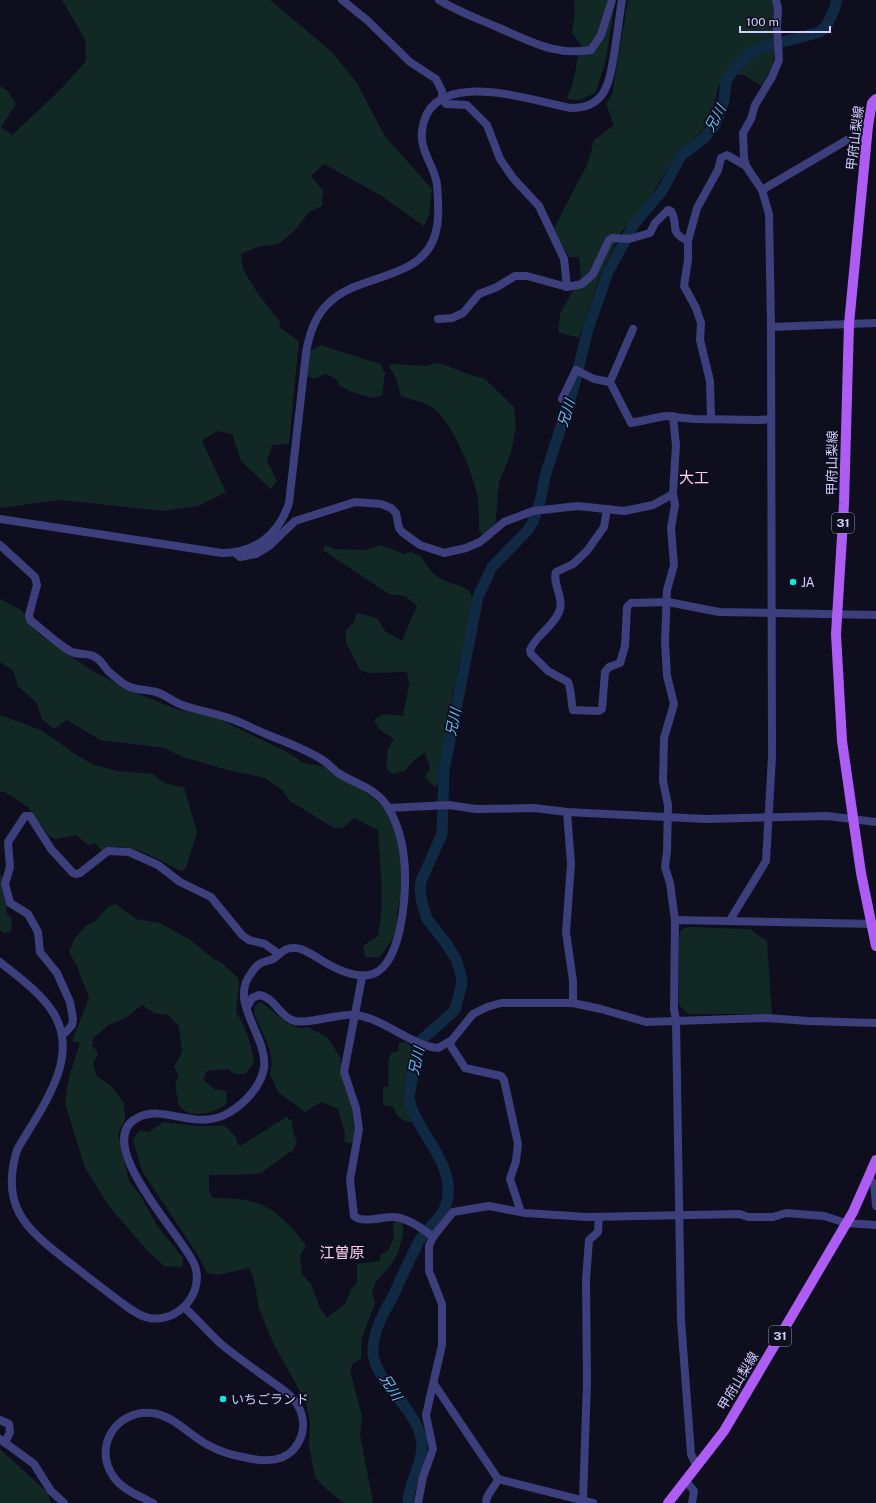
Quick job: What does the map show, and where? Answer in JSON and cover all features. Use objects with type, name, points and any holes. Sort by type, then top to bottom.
[{"type":"main road","name":"甲府山梨線","points":[[876,99],[872,103],[867,138],[849,324],[844,504],[836,634],[841,727],[861,874],[874,924],[876,946]]},
{"type":"main road","name":"甲府山梨線","points":[[668,1503],[724,1431],[846,1223],[869,1179],[876,1160]]},
{"type":"street","points":[[342,0],[367,20],[410,62],[436,79],[442,91],[442,98],[446,104],[467,105],[487,125],[505,166],[513,178],[538,206],[564,259],[567,287]]},
{"type":"street","points":[[439,0],[466,15],[538,46],[568,52],[591,50],[601,35],[612,0]]},
{"type":"street","points":[[1,520],[210,551],[235,553],[259,544],[269,537],[276,529],[287,510],[306,354],[310,335],[316,321],[331,300],[349,290],[407,267],[421,258],[431,245],[438,225],[436,177],[422,148],[422,132],[425,118],[442,98],[459,94],[492,92],[571,108],[580,108],[593,104],[604,94],[611,77],[622,0]]},
{"type":"street","points":[[730,920],[766,861],[772,757],[771,327],[768,214],[762,190],[746,166],[744,158],[743,133],[751,118],[755,105],[772,77],[780,56],[778,8],[776,0]]},
{"type":"street","points":[[762,190],[847,140],[867,138]]},
{"type":"street","points":[[710,419],[710,381],[700,340],[701,323],[696,308],[684,286],[688,260],[688,241],[698,204],[718,170],[721,158],[727,155],[746,166]]},
{"type":"street","points":[[438,319],[452,318],[463,313],[479,294],[497,287],[515,276],[527,276],[567,287],[582,284],[591,277],[607,243],[612,238],[629,239],[650,232],[655,223],[668,210],[674,219],[675,233],[688,241]]},
{"type":"street","points":[[771,327],[876,323]]},
{"type":"street","points":[[610,382],[633,329]]},
{"type":"street","points":[[562,399],[576,370],[589,375],[594,379],[610,382]]},
{"type":"street","points":[[610,382],[631,422],[665,416],[710,419],[771,419]]},
{"type":"street","points":[[673,416],[676,445],[673,494],[675,505],[671,528],[674,566],[669,582],[665,642],[667,676],[674,704],[664,738],[663,780],[668,805],[667,852],[665,867],[670,883],[675,920],[674,1002],[676,1021],[682,1339],[691,1454],[697,1467]]},
{"type":"street","points":[[235,553],[240,557],[256,554],[269,546],[295,521],[355,502],[381,504],[391,508],[396,513],[399,528],[402,532],[420,545],[444,553],[466,548],[480,542],[504,522],[533,511],[546,511],[578,506],[624,511],[653,505],[673,494]]},
{"type":"street","points":[[607,509],[604,527],[587,551],[572,564],[556,572],[554,576],[559,592],[560,611],[530,650],[531,654],[548,671],[568,682],[573,710],[599,711],[602,708],[605,672],[609,667],[619,665],[622,657],[629,604],[668,602],[719,612],[876,615]]},
{"type":"street","points":[[0,544],[35,577],[37,585],[29,615],[30,620],[71,651],[96,657],[106,669],[130,688],[160,693],[180,704],[239,721],[263,733],[295,745],[328,763],[339,773],[368,787],[389,808],[402,838],[405,876],[401,924],[390,957],[385,965],[378,971],[362,977],[321,960],[298,948],[284,950],[273,959],[260,964],[246,979],[243,988],[247,1007],[264,1057],[261,1078],[251,1093],[229,1113],[219,1118],[206,1121],[162,1114],[146,1114],[136,1118],[130,1123],[126,1130],[124,1142],[133,1172],[195,1265],[196,1284],[191,1299],[184,1308],[176,1314],[159,1319],[145,1318],[134,1312],[30,1231],[17,1212],[10,1192],[13,1160],[59,1072],[63,1051],[62,1034],[55,1017],[43,999],[0,962]]},
{"type":"street","points":[[389,808],[434,807],[449,805],[476,809],[534,808],[567,812],[706,819],[827,816],[876,822]]},
{"type":"street","points":[[567,812],[570,864],[566,932],[573,981],[573,1003]]},
{"type":"street","points":[[62,1034],[72,1025],[73,1019],[70,1002],[59,976],[40,952],[38,932],[28,914],[10,903],[5,884],[10,867],[9,838],[25,816],[30,816],[51,849],[73,873],[80,873],[108,851],[129,852],[158,865],[180,882],[211,897],[242,935],[249,940],[265,944],[279,954]]},
{"type":"street","points":[[675,920],[874,924]]},
{"type":"street","points":[[362,977],[344,1072],[356,1108],[359,1129],[350,1180],[352,1211],[354,1216],[360,1219],[395,1217],[409,1222],[431,1236]]},
{"type":"street","points":[[247,1007],[252,998],[259,995],[269,999],[286,1017],[293,1020],[306,1022],[337,1016],[356,1015],[377,1022],[428,1046],[438,1048],[449,1043],[468,1018],[480,1010],[494,1004],[573,1003],[601,1009],[646,1022],[767,1018],[876,1023]]},
{"type":"street","points":[[449,1043],[465,1068],[502,1076],[504,1080],[518,1144],[516,1161],[510,1179],[521,1212]]},
{"type":"street","points":[[869,1179],[874,1183],[876,1206]]},
{"type":"street","points":[[418,1503],[423,1477],[433,1449],[426,1415],[442,1345],[442,1304],[429,1271],[431,1236],[453,1212],[489,1206],[521,1212],[567,1217],[740,1214],[748,1217],[774,1217],[786,1213],[824,1216],[846,1223],[876,1225]]},
{"type":"street","points":[[583,1500],[587,1382],[586,1272],[589,1240],[598,1232],[599,1217]]},
{"type":"street","points":[[153,1503],[124,1487],[114,1478],[107,1466],[106,1445],[113,1430],[125,1418],[137,1413],[152,1413],[169,1420],[208,1445],[243,1457],[264,1460],[285,1456],[299,1442],[304,1422],[296,1402],[221,1344],[184,1308]]},
{"type":"street","points":[[434,1384],[498,1479],[594,1503]]},
{"type":"street","points":[[0,1420],[9,1424],[10,1432],[3,1441],[34,1464],[51,1490],[64,1503]]},
{"type":"street","points":[[486,1503],[487,1495],[495,1486],[498,1479]]},
{"type":"street","points":[[686,1481],[694,1491],[692,1503]]},
{"type":"green space","points":[[62,0],[270,0],[332,52],[357,83],[384,135],[432,189],[429,215],[424,226],[380,195],[324,164],[311,176],[323,191],[322,206],[309,212],[295,230],[279,244],[258,247],[241,254],[243,269],[258,294],[281,323],[279,327],[299,341],[289,444],[272,445],[267,461],[277,481],[271,489],[241,461],[232,434],[217,431],[202,441],[226,492],[198,506],[163,511],[60,500],[0,508],[0,86],[7,90],[16,104],[1,127],[12,135],[59,91],[86,61],[85,39]]},
{"type":"green space","points":[[574,0],[615,0],[606,59],[596,92],[579,100],[567,98],[574,79],[581,45],[572,33],[575,12]]},
{"type":"green space","points":[[628,0],[773,0],[776,8],[776,39],[774,59],[767,77],[761,86],[744,75],[724,75],[717,91],[714,108],[704,129],[676,155],[642,210],[621,232],[600,276],[579,338],[558,332],[560,314],[581,276],[579,257],[569,257],[553,230],[588,163],[594,140],[614,125],[606,104],[612,94]]},
{"type":"green space","points":[[320,345],[380,364],[385,373],[382,396],[372,398],[352,392],[340,386],[335,378],[325,374],[314,379],[309,377],[306,367],[310,351]]},
{"type":"green space","points":[[435,363],[485,379],[514,407],[516,426],[511,453],[499,482],[495,527],[483,534],[479,531],[477,494],[460,446],[453,433],[438,412],[430,406],[401,396],[396,377],[389,367],[391,364],[427,366]]},
{"type":"green space","points":[[325,545],[334,549],[365,550],[380,545],[405,554],[410,552],[421,556],[436,576],[469,590],[474,602],[467,639],[458,665],[457,681],[453,691],[445,746],[439,766],[438,783],[435,787],[425,777],[430,768],[425,752],[414,760],[405,771],[392,774],[386,768],[388,749],[394,739],[379,729],[374,720],[384,714],[403,716],[409,685],[407,672],[368,673],[360,670],[346,642],[346,630],[354,622],[357,613],[377,618],[385,631],[402,641],[417,606],[405,596],[389,594],[323,550]]},
{"type":"green space","points":[[0,599],[21,610],[40,635],[91,670],[126,689],[179,710],[211,715],[287,752],[304,763],[326,767],[374,798],[387,811],[398,837],[402,877],[401,894],[397,914],[397,929],[391,942],[380,957],[365,957],[363,946],[378,936],[380,923],[381,883],[378,830],[354,818],[342,828],[334,828],[290,801],[283,791],[265,778],[227,770],[180,756],[165,748],[100,740],[67,720],[54,729],[42,719],[36,702],[18,686],[13,670],[0,662]]},
{"type":"green space","points":[[0,715],[41,730],[78,756],[94,765],[118,771],[153,774],[163,782],[184,787],[197,832],[186,868],[182,871],[143,852],[132,849],[112,847],[102,851],[95,843],[88,845],[76,835],[56,839],[49,836],[28,807],[7,793],[0,791]]},
{"type":"green space","points":[[0,874],[3,878],[7,914],[12,919],[11,932],[3,933],[0,930]]},
{"type":"green space","points":[[116,904],[136,919],[160,923],[189,939],[214,959],[222,963],[238,978],[239,984],[236,1012],[246,1031],[253,1056],[254,1063],[245,1074],[235,1074],[228,1069],[207,1071],[203,1079],[214,1089],[226,1091],[227,1103],[217,1110],[203,1114],[196,1114],[183,1110],[179,1105],[176,1093],[176,1083],[179,1075],[174,1067],[182,1052],[179,1026],[168,1015],[154,1013],[142,1005],[124,1019],[109,1025],[93,1038],[92,1045],[98,1053],[93,1064],[97,1076],[112,1087],[124,1103],[125,1119],[118,1133],[129,1181],[142,1198],[157,1226],[183,1258],[182,1267],[164,1266],[145,1248],[109,1206],[85,1168],[65,1103],[69,1077],[80,1043],[72,1041],[89,998],[77,966],[69,952],[75,938],[86,926],[94,922],[109,906]]},
{"type":"green space","points":[[688,927],[750,929],[767,941],[772,1014],[688,1014],[679,1005],[679,934],[682,929]]},
{"type":"green space","points":[[261,1002],[287,1023],[300,1028],[308,1027],[327,1037],[340,1057],[343,1082],[351,1105],[356,1137],[350,1144],[344,1141],[345,1133],[338,1109],[321,1102],[305,1112],[278,1092],[270,1074],[272,1066],[270,1050],[254,1012],[255,1006]]},
{"type":"green space","points":[[406,1042],[413,1048],[406,1092],[407,1108],[414,1118],[413,1123],[398,1117],[394,1107],[383,1105],[383,1087],[388,1087],[389,1061],[391,1053],[399,1051],[399,1043]]},
{"type":"green space","points":[[286,1117],[292,1121],[293,1132],[297,1142],[293,1150],[261,1173],[209,1175],[209,1191],[213,1198],[244,1200],[266,1207],[286,1222],[306,1245],[300,1256],[302,1274],[311,1284],[320,1308],[327,1318],[346,1303],[351,1289],[357,1283],[357,1264],[380,1261],[381,1254],[388,1251],[394,1236],[393,1223],[397,1220],[403,1222],[403,1235],[398,1252],[392,1264],[377,1280],[372,1292],[375,1303],[362,1338],[361,1359],[353,1363],[350,1370],[362,1417],[360,1434],[373,1503],[344,1503],[326,1489],[315,1477],[309,1447],[310,1422],[305,1400],[274,1345],[259,1308],[254,1280],[249,1268],[218,1275],[207,1273],[198,1255],[142,1171],[133,1140],[139,1131],[149,1132],[163,1122],[198,1126],[225,1126],[236,1137],[238,1145],[242,1145]]},
{"type":"green space","points":[[0,1449],[47,1492],[51,1503],[0,1503]]},
{"type":"waterway","name":"兄川","points":[[408,1503],[411,1487],[421,1454],[421,1438],[412,1416],[382,1377],[374,1358],[373,1346],[379,1322],[419,1241],[443,1211],[448,1192],[447,1178],[442,1164],[420,1125],[413,1111],[409,1098],[418,1043],[455,1010],[462,983],[456,959],[446,943],[427,919],[420,890],[421,881],[442,834],[444,771],[478,597],[492,567],[527,531],[533,522],[541,498],[545,476],[573,390],[588,329],[608,272],[634,224],[662,191],[681,156],[705,137],[715,125],[724,101],[726,81],[735,68],[752,52],[768,45],[820,32],[827,25],[837,0]]},
{"type":"place","name":"JA","points":[[793,582]]},
{"type":"place","name":"いちごランド","points":[[223,1399]]},
{"type":"district","name":"大工","points":[[694,477]]},
{"type":"district","name":"江曽原","points":[[342,1252]]}]
